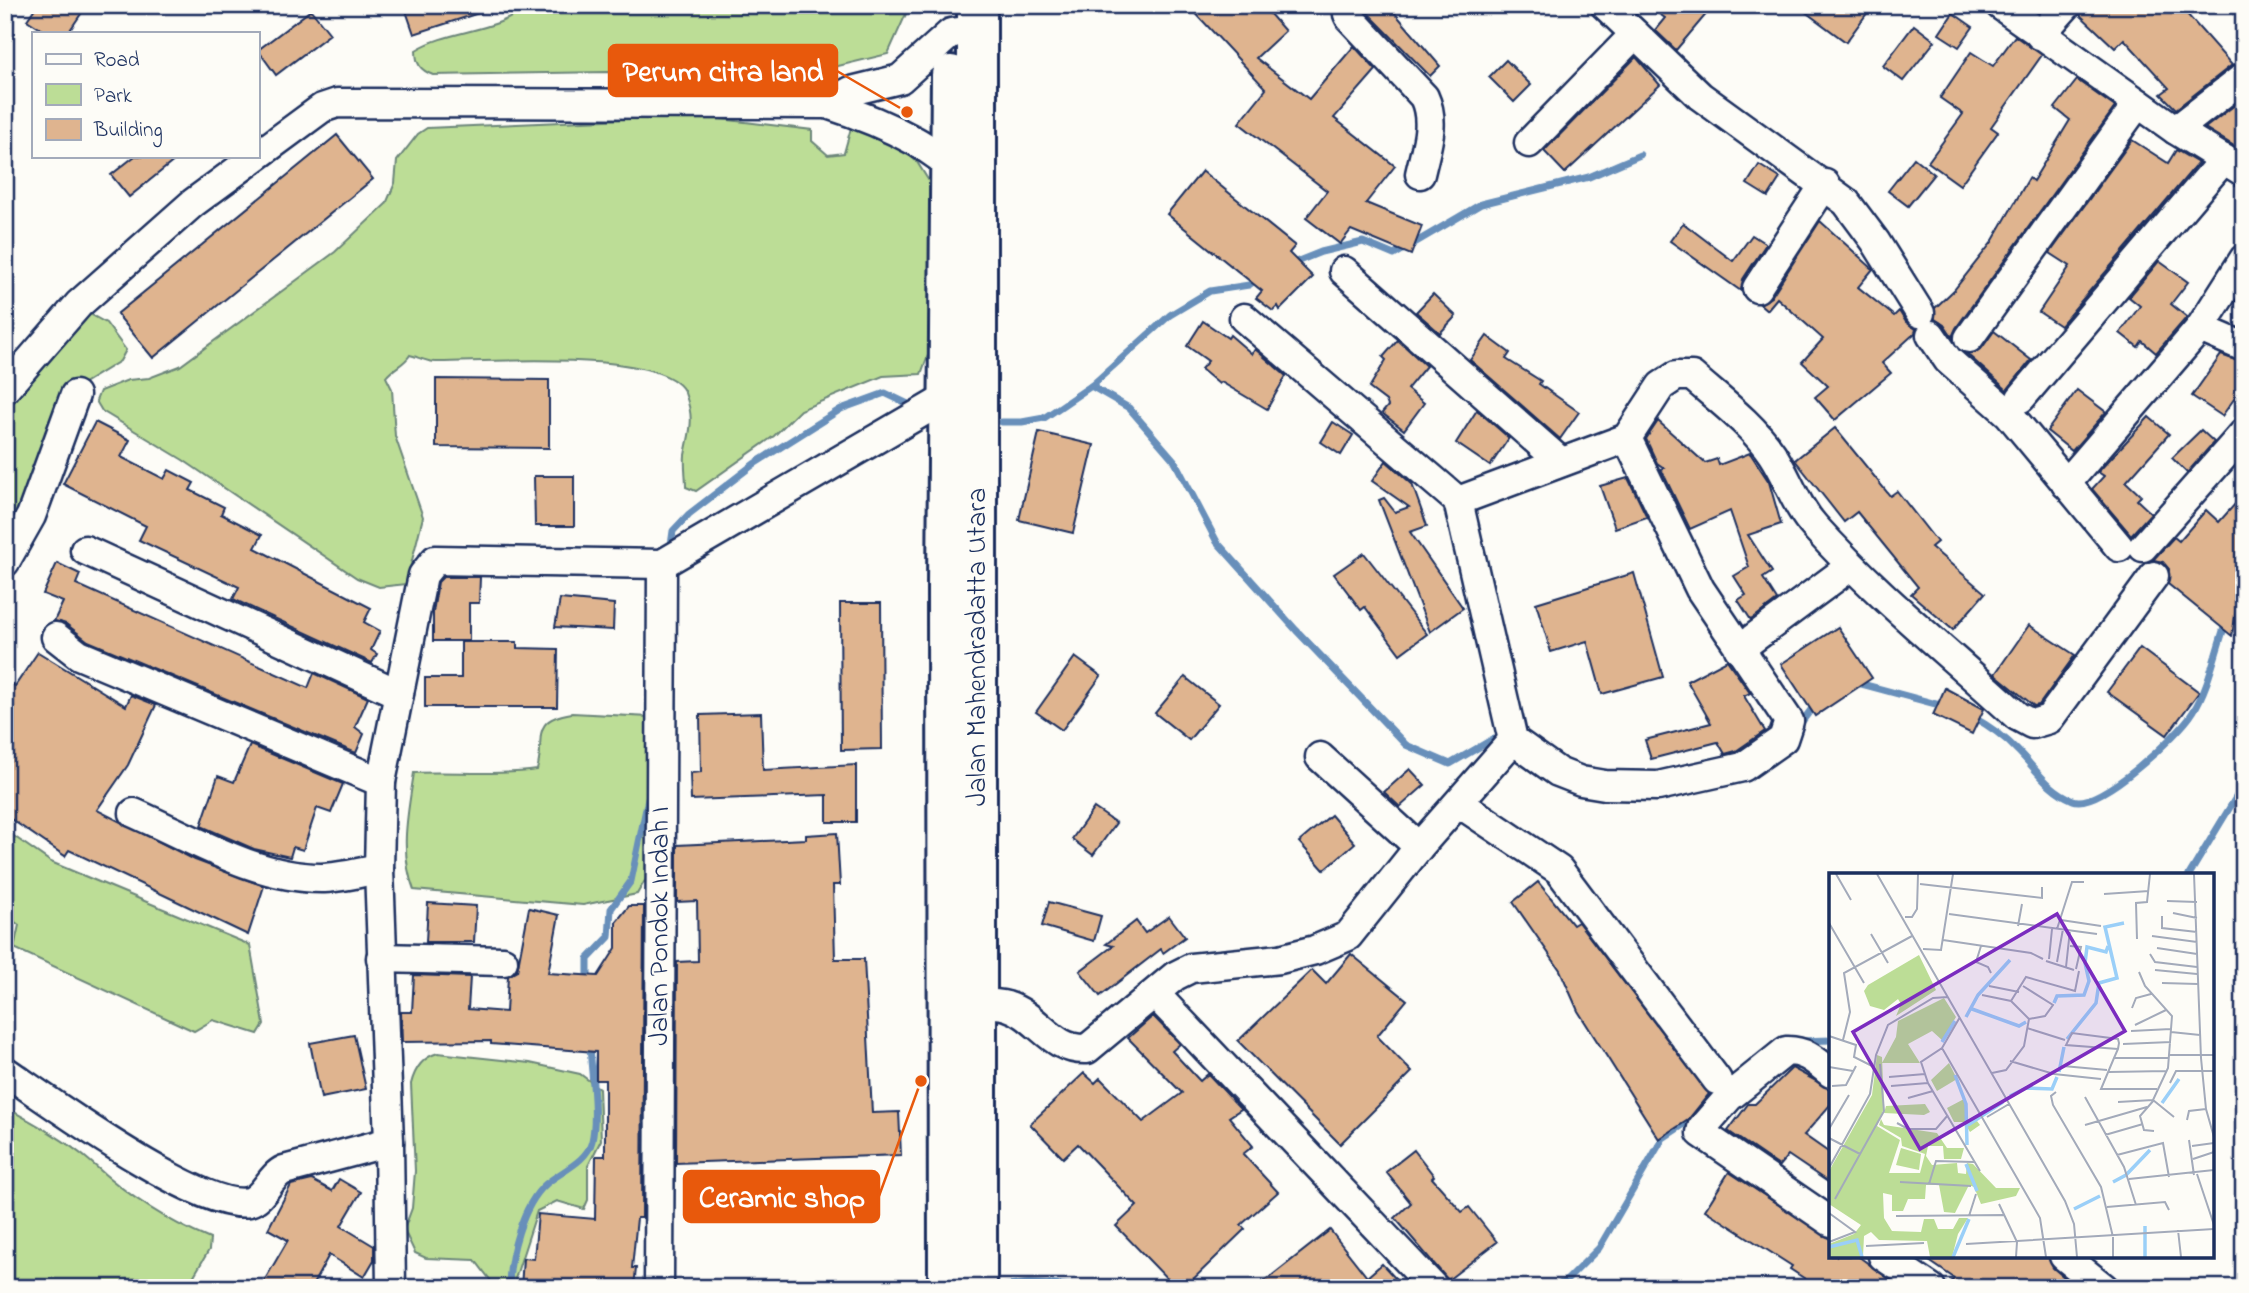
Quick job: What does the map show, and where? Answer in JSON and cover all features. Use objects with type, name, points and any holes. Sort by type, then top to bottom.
[{"type":"highway","name":"Jalan Mahendradatta Utara","points":[[964,18],[964,1004],[977,1288]]},
{"type":"highway","name":"Jalan Mahendradatta Utara","points":[[948,1288],[964,1004]]},
{"type":"street","points":[[1353,5],[1348,14],[1350,18],[1424,97],[1430,111],[1431,126],[1420,174]]},
{"type":"street","points":[[1605,5],[1700,96],[1825,184],[1846,202],[1875,241],[1948,360],[2009,414],[2066,484],[2131,547],[2244,433]]},
{"type":"street","points":[[2000,5],[2176,130],[2234,166],[2021,398]]},
{"type":"street","points":[[2040,35],[2067,5]]},
{"type":"street","points":[[827,104],[851,91],[900,79],[964,18]]},
{"type":"street","points":[[1530,142],[1635,34]]},
{"type":"street","points":[[2176,130],[2244,77]]},
{"type":"street","points":[[259,155],[322,108],[337,103],[397,101],[827,104],[878,121],[964,168]]},
{"type":"street","points":[[1969,338],[2138,103]]},
{"type":"street","points":[[5,388],[79,304],[172,221],[256,158]]},
{"type":"street","points":[[1757,288],[1825,184]]},
{"type":"street","points":[[2066,484],[2200,328],[2244,259]]},
{"type":"street","points":[[1344,271],[1561,462]]},
{"type":"street","points":[[1244,318],[1458,501],[1513,740],[1558,772],[1581,781],[1605,785],[1658,786],[1743,766],[1783,738],[1788,721],[1785,712],[1700,589],[1627,438]]},
{"type":"street","points":[[2200,328],[2244,347]]},
{"type":"street","points":[[1458,501],[1627,438],[1661,386],[1675,376],[1692,376],[1741,420],[1772,453],[1792,495],[1812,524],[1851,566],[2017,716],[2032,724],[2049,719],[2154,576]]},
{"type":"street","points":[[391,1288],[389,1142],[379,869],[381,782],[423,575],[435,560],[662,564],[963,389]]},
{"type":"street","points":[[5,562],[31,516],[75,395]]},
{"type":"street","points":[[85,550],[399,694]]},
{"type":"street","name":"Jalan Pondok Indah I","points":[[659,1288],[662,564]]},
{"type":"street","points":[[1740,649],[1851,566]]},
{"type":"street","points":[[56,637],[79,655],[381,782]]},
{"type":"street","points":[[964,1004],[1006,1006],[1021,1013],[1061,1046],[1072,1050],[1087,1049],[1191,968],[1280,959],[1315,950],[1348,936],[1419,847],[1513,740]]},
{"type":"street","points":[[1320,757],[1419,847]]},
{"type":"street","points":[[1459,803],[1559,870],[1717,1080]]},
{"type":"street","points":[[134,813],[235,858],[281,874],[322,878],[379,869]]},
{"type":"street","points":[[381,958],[503,961]]},
{"type":"street","points":[[1156,994],[1434,1288]]},
{"type":"street","points":[[1829,1071],[1810,1056],[1797,1051],[1786,1051],[1729,1097],[1702,1128],[1701,1133],[1829,1221]]},
{"type":"street","points":[[5,1071],[153,1170],[239,1203],[257,1198],[278,1173],[284,1170],[389,1142]]},
{"type":"street","points":[[1886,1258],[1931,1288]]},
{"type":"street","points":[[2067,1258],[2105,1288]]},
{"type":"green space","points":[[529,5],[910,5],[888,54],[801,75],[609,72],[433,75],[420,66],[416,50],[444,38],[503,21]]},
{"type":"green space","points":[[695,116],[812,130],[812,141],[828,155],[844,153],[851,128],[862,127],[891,139],[917,162],[932,186],[935,336],[921,374],[883,376],[800,410],[774,436],[696,491],[686,487],[685,459],[691,424],[690,410],[685,393],[671,379],[645,369],[610,363],[529,360],[436,362],[410,355],[386,377],[392,389],[395,436],[423,517],[406,584],[379,587],[357,578],[183,460],[102,411],[96,401],[100,391],[128,380],[149,378],[180,366],[335,252],[386,204],[395,183],[397,161],[418,134],[427,128]]},
{"type":"green space","points":[[88,313],[106,323],[126,350],[120,361],[68,393],[5,547],[5,412]]},
{"type":"green space","points":[[572,713],[650,717],[647,877],[637,894],[583,905],[414,890],[409,876],[406,847],[407,817],[414,773],[506,773],[537,770],[544,726],[558,716]]},
{"type":"green space","points":[[5,830],[51,862],[250,945],[264,1024],[258,1034],[213,1020],[194,1031],[14,948],[19,925],[5,915]]},
{"type":"green space","points":[[438,1053],[530,1063],[580,1074],[599,1088],[601,1140],[588,1166],[588,1200],[584,1209],[557,1201],[537,1211],[515,1279],[516,1288],[492,1288],[491,1281],[475,1260],[426,1258],[415,1253],[404,1230],[412,1208],[415,1171],[411,1084],[420,1064]]},
{"type":"green space","points":[[5,1107],[72,1147],[147,1206],[210,1239],[209,1250],[189,1284],[194,1288],[5,1288]]},
{"type":"building","points":[[37,5],[87,5],[69,32],[45,32],[27,20]]},
{"type":"building","points":[[404,5],[490,5],[491,9],[414,34]]},
{"type":"building","points":[[1188,5],[1262,5],[1285,31],[1256,58],[1309,99],[1354,46],[1376,70],[1334,118],[1395,166],[1366,203],[1422,226],[1411,255],[1351,230],[1340,244],[1306,218],[1327,191],[1239,123],[1266,89]]},
{"type":"building","points":[[1370,5],[1388,5],[1440,66],[1430,76],[1368,13]]},
{"type":"building","points":[[1646,5],[1714,5],[1676,50],[1655,30],[1665,18]]},
{"type":"building","points":[[1796,5],[1873,5],[1846,42]]},
{"type":"building","points":[[2090,5],[2179,5],[2232,65],[2176,109],[2161,94],[2169,88],[2124,39],[2115,48],[2080,15]]},
{"type":"building","points":[[311,10],[330,34],[276,75],[259,49]]},
{"type":"building","points":[[1953,13],[1973,27],[1959,47],[1939,34]]},
{"type":"building","points":[[1914,25],[1935,41],[1903,81],[1883,66]]},
{"type":"building","points":[[2015,36],[2042,55],[1991,127],[1998,132],[1960,185],[1928,162],[1963,114],[1940,98],[1971,52],[1993,66]]},
{"type":"building","points":[[1636,57],[1660,85],[1565,173],[1544,151]]},
{"type":"building","points":[[1506,60],[1531,85],[1514,102],[1489,77]]},
{"type":"building","points":[[2077,80],[2115,107],[1952,337],[1944,325],[1935,319],[1935,308],[1954,290],[1992,242],[2029,178],[2033,181],[2070,120],[2055,108]]},
{"type":"building","points":[[2244,98],[2244,152],[2205,128]]},
{"type":"building","points":[[337,135],[373,179],[153,358],[117,314]]},
{"type":"building","points":[[2132,140],[2168,163],[2176,150],[2198,163],[2060,326],[2039,312],[2070,266],[2050,253]]},
{"type":"building","points":[[132,158],[178,158],[129,197],[111,175]]},
{"type":"building","points":[[1914,158],[1934,174],[1908,206],[1888,191]]},
{"type":"building","points":[[1759,165],[1780,178],[1768,197],[1747,184]]},
{"type":"building","points":[[1202,171],[1295,246],[1289,253],[1313,277],[1280,310],[1278,306],[1273,311],[1256,298],[1262,291],[1167,214]]},
{"type":"building","points":[[1820,221],[1873,269],[1858,287],[1894,316],[1899,311],[1906,322],[1916,329],[1915,333],[1882,363],[1891,373],[1835,420],[1815,397],[1828,386],[1802,362],[1823,339],[1777,298],[1767,310],[1760,304],[1771,297]]},
{"type":"building","points":[[1683,223],[1733,261],[1752,235],[1766,244],[1743,279],[1741,291],[1670,241]]},
{"type":"building","points":[[2159,261],[2188,282],[2171,304],[2187,317],[2156,353],[2142,341],[2138,347],[2120,333],[2140,306],[2129,297]]},
{"type":"building","points":[[1433,294],[1456,316],[1440,333],[1416,312]]},
{"type":"building","points":[[1203,321],[1228,338],[1230,335],[1252,354],[1255,349],[1286,376],[1267,409],[1221,382],[1219,384],[1201,369],[1208,361],[1187,346]]},
{"type":"building","points":[[1994,331],[2031,360],[2007,390],[1967,354],[1982,348]]},
{"type":"building","points":[[1487,336],[1510,353],[1506,359],[1541,381],[1539,384],[1579,412],[1560,439],[1470,360]]},
{"type":"building","points":[[1398,340],[1426,366],[1407,389],[1424,403],[1404,430],[1382,413],[1388,406],[1386,401],[1369,388],[1386,360],[1383,357]]},
{"type":"building","points":[[2221,355],[2244,363],[2244,385],[2222,416],[2192,396]]},
{"type":"building","points":[[436,379],[549,380],[549,448],[436,447]]},
{"type":"building","points":[[2077,390],[2106,412],[2072,451],[2047,431]]},
{"type":"building","points":[[1477,410],[1509,438],[1490,466],[1456,443]]},
{"type":"building","points":[[2149,417],[2169,434],[2126,482],[2141,496],[2137,500],[2151,513],[2131,535],[2092,489],[2104,476],[2098,472]]},
{"type":"building","points":[[1658,421],[1705,463],[1717,459],[1719,465],[1750,453],[1769,482],[1781,524],[1748,535],[1772,572],[1763,578],[1777,600],[1751,620],[1738,600],[1746,595],[1734,576],[1749,567],[1730,511],[1690,529],[1661,469],[1664,468],[1657,463],[1646,439]]},
{"type":"building","points":[[95,422],[130,440],[121,457],[164,479],[169,470],[194,483],[190,490],[224,507],[221,514],[262,535],[255,548],[371,608],[364,622],[380,631],[371,650],[377,654],[372,663],[233,599],[239,587],[139,540],[146,526],[63,484]]},
{"type":"building","points":[[1333,422],[1353,435],[1341,455],[1321,442]]},
{"type":"building","points":[[1835,428],[1890,496],[1897,491],[1937,542],[1931,547],[1985,593],[1953,630],[1911,594],[1918,587],[1857,512],[1844,522],[1795,460]]},
{"type":"building","points":[[2201,430],[2214,442],[2187,473],[2172,458]]},
{"type":"building","points":[[1039,432],[1094,445],[1073,533],[1019,520]]},
{"type":"building","points":[[1386,461],[1412,484],[1427,526],[1410,532],[1463,608],[1430,632],[1379,500],[1384,498],[1395,512],[1409,507],[1372,481]]},
{"type":"building","points":[[534,476],[574,476],[574,526],[535,526]]},
{"type":"building","points":[[1628,478],[1647,517],[1615,528],[1600,486]]},
{"type":"building","points":[[2244,494],[2244,561],[2232,636],[2168,584],[2169,569],[2163,562],[2153,560],[2174,537],[2179,541],[2206,510],[2219,522]]},
{"type":"building","points":[[1364,553],[1427,634],[1400,654],[1365,607],[1361,610],[1334,574]]},
{"type":"building","points":[[57,563],[80,574],[76,584],[308,688],[314,673],[368,698],[355,727],[364,734],[356,753],[88,641],[66,624],[54,621],[63,602],[43,594]]},
{"type":"building","points":[[1634,573],[1663,677],[1602,694],[1587,641],[1551,652],[1536,603]]},
{"type":"building","points":[[443,577],[480,577],[479,603],[469,603],[469,641],[433,641],[433,612],[438,582]]},
{"type":"building","points":[[560,599],[614,604],[613,630],[555,627]]},
{"type":"building","points":[[840,603],[881,603],[882,749],[841,750]]},
{"type":"building","points":[[2029,625],[2075,655],[2039,705],[2034,706],[1995,674]]},
{"type":"building","points":[[1838,627],[1872,678],[1815,716],[1781,664]]},
{"type":"building","points":[[461,642],[517,642],[517,648],[558,649],[557,707],[425,707],[425,678],[461,678]]},
{"type":"building","points":[[2140,648],[2199,692],[2167,735],[2107,692]]},
{"type":"building","points":[[38,652],[126,706],[131,695],[156,705],[128,765],[97,810],[195,860],[264,886],[248,935],[69,850],[65,856],[5,815],[5,679],[15,686]]},
{"type":"building","points":[[1075,657],[1101,676],[1062,730],[1036,712]]},
{"type":"building","points":[[1727,660],[1750,693],[1744,696],[1765,731],[1736,751],[1725,754],[1718,742],[1651,759],[1645,740],[1711,723],[1687,681]]},
{"type":"building","points":[[1185,677],[1219,704],[1189,740],[1155,713]]},
{"type":"building","points":[[1945,688],[1984,709],[1972,734],[1933,715]]},
{"type":"building","points":[[761,713],[763,770],[856,765],[856,822],[827,822],[827,795],[691,800],[690,773],[701,772],[700,715]]},
{"type":"building","points":[[250,745],[343,784],[331,813],[317,808],[303,850],[293,847],[290,857],[254,849],[201,826],[218,776],[234,782]]},
{"type":"building","points":[[1410,769],[1425,785],[1400,807],[1384,792]]},
{"type":"building","points":[[1094,808],[1116,823],[1093,855],[1072,839]]},
{"type":"building","points":[[1331,815],[1355,843],[1324,870],[1299,842]]},
{"type":"building","points":[[837,833],[840,885],[833,885],[835,959],[864,959],[872,1113],[899,1112],[901,1155],[676,1163],[677,962],[698,961],[697,901],[677,902],[677,845],[806,839],[806,835]]},
{"type":"building","points":[[1538,882],[1573,925],[1578,922],[1709,1094],[1688,1120],[1659,1139],[1578,1011],[1560,970],[1513,902]]},
{"type":"building","points":[[1049,902],[1101,916],[1094,941],[1042,926]]},
{"type":"building","points":[[428,903],[476,906],[474,942],[426,942]]},
{"type":"building","points":[[629,906],[644,906],[642,1218],[637,1218],[632,1268],[636,1268],[634,1288],[521,1288],[523,1258],[534,1259],[538,1214],[595,1219],[596,1156],[605,1156],[605,1080],[596,1080],[596,1052],[491,1044],[491,1041],[402,1042],[401,1012],[412,1012],[414,975],[470,977],[468,1009],[506,1012],[508,976],[517,971],[529,908],[559,915],[548,973],[598,976],[616,948],[616,922]]},
{"type":"building","points":[[1169,916],[1185,937],[1163,953],[1161,949],[1100,996],[1080,971],[1113,946],[1106,944],[1136,921],[1145,933]]},
{"type":"building","points":[[1351,954],[1407,1000],[1377,1036],[1412,1072],[1340,1144],[1238,1041],[1312,970],[1326,984]]},
{"type":"building","points":[[1153,1016],[1180,1044],[1172,1051],[1200,1081],[1208,1074],[1241,1109],[1229,1117],[1253,1146],[1243,1154],[1278,1192],[1241,1225],[1245,1229],[1184,1288],[1176,1288],[1116,1226],[1137,1206],[1078,1144],[1063,1158],[1030,1124],[1084,1073],[1095,1083],[1100,1078],[1143,1122],[1182,1093],[1128,1038]]},
{"type":"building","points":[[354,1035],[366,1089],[321,1098],[310,1043]]},
{"type":"building","points":[[1792,1068],[1829,1088],[1829,1106],[1804,1135],[1829,1153],[1829,1183],[1788,1155],[1779,1166],[1728,1131],[1748,1104],[1755,1104]]},
{"type":"building","points":[[1414,1150],[1434,1176],[1432,1178],[1462,1212],[1469,1207],[1497,1242],[1448,1280],[1395,1218],[1411,1203],[1386,1172]]},
{"type":"building","points":[[1729,1172],[1829,1238],[1829,1258],[1861,1258],[1901,1288],[1819,1288],[1790,1269],[1792,1266],[1705,1210]]},
{"type":"building","points":[[339,1179],[361,1192],[341,1226],[374,1246],[374,1260],[364,1277],[329,1255],[311,1288],[260,1288],[288,1240],[268,1229],[291,1185],[312,1180],[332,1191]]},
{"type":"building","points":[[1330,1230],[1367,1277],[1382,1264],[1396,1279],[1387,1288],[1256,1288]]},
{"type":"building","points":[[1925,1258],[2049,1258],[2053,1268],[2077,1288],[1948,1288],[1954,1278]]},
{"type":"waterway","points":[[1291,264],[1321,252],[1363,242],[1394,255],[1481,204],[1589,177],[1640,155]]},
{"type":"waterway","points":[[1002,422],[1044,418],[1091,386],[1170,315],[1210,291],[1249,285],[1257,279]]},
{"type":"waterway","points":[[1091,386],[1129,408],[1174,460],[1217,542],[1296,630],[1406,745],[1450,764],[1493,739],[1503,744]]},
{"type":"waterway","points":[[670,552],[673,531],[689,514],[754,464],[841,409],[885,393],[910,405]]},
{"type":"waterway","points":[[1971,716],[2008,741],[2056,791],[2073,800],[2085,800],[2119,783],[2185,723],[2203,691],[2226,622]]},
{"type":"waterway","points":[[1858,683],[1947,707]]},
{"type":"waterway","points":[[1798,727],[1816,703]]},
{"type":"waterway","points":[[2190,873],[2244,784]]},
{"type":"waterway","points":[[588,983],[588,959],[609,937],[611,909],[631,881],[648,799]]},
{"type":"waterway","points":[[1800,1041],[1829,1040]]},
{"type":"waterway","points":[[509,1288],[514,1247],[530,1205],[546,1184],[585,1155],[592,1141],[594,1106],[590,1044]]},
{"type":"waterway","points":[[1552,1288],[1567,1280],[1599,1248],[1663,1138],[1698,1115]]},
{"type":"waterway","points":[[992,1288],[1029,1283],[1105,1288]]},
{"type":"place","name":"Perum citra land","points":[[907,112]]},
{"type":"place","name":"Ceramic shop","points":[[921,1081]]}]
